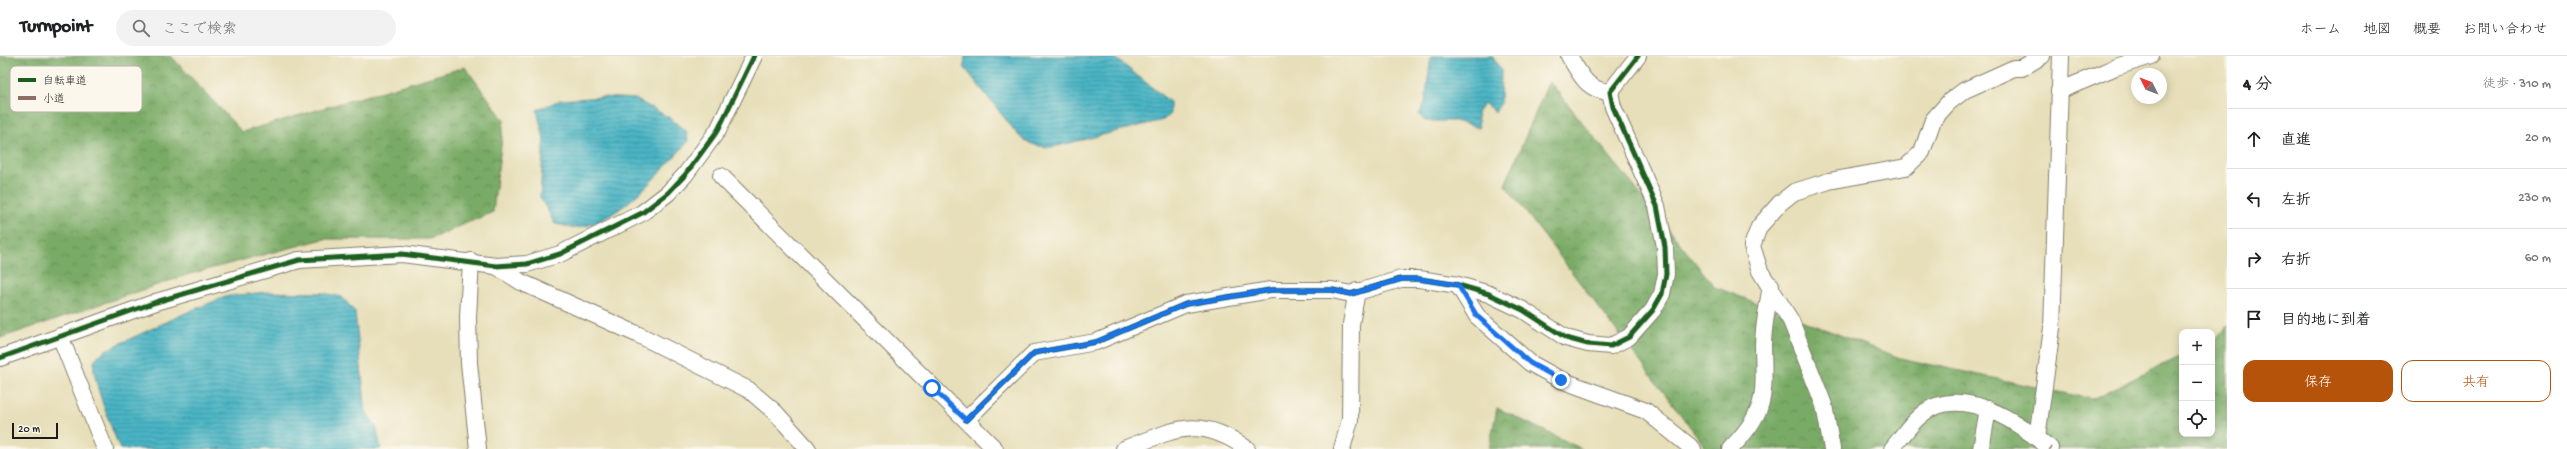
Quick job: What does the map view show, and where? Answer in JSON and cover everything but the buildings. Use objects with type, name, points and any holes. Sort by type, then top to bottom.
[{"type":"street","points":[[0,358],[156,302],[299,260],[402,254],[496,266],[527,264],[560,254],[642,213],[668,193],[685,175],[718,130],[754,56]]},
{"type":"street","points":[[1569,56],[1587,84],[1596,91],[1610,92]]},
{"type":"street","points":[[966,420],[1034,353],[1096,342],[1186,304],[1271,290],[1332,290],[1351,294],[1402,279],[1419,279],[1458,285],[1489,294],[1523,310],[1566,338],[1588,344],[1611,346],[1629,337],[1653,310],[1662,294],[1666,274],[1665,247],[1657,206],[1613,107],[1610,92],[1638,56]]},
{"type":"street","points":[[1832,449],[1824,405],[1791,321],[1760,271],[1752,246],[1759,227],[1780,203],[1794,192],[1829,181],[1906,167],[1922,152],[1933,120],[1949,102],[1965,90],[2014,68],[2022,68],[2042,56]]},
{"type":"street","points":[[2037,438],[2052,328],[2061,56]]},
{"type":"street","points":[[2059,92],[2116,67],[2152,56]]},
{"type":"street","points":[[721,176],[995,449]]},
{"type":"street","points":[[471,262],[468,317],[469,363],[478,449]]},
{"type":"street","points":[[496,266],[521,282],[639,335],[749,390],[775,412],[808,449]]},
{"type":"street","points":[[1458,285],[1477,316],[1530,363],[1561,380],[1646,411],[1693,449]]},
{"type":"street","points":[[1730,449],[1748,430],[1756,418],[1761,401],[1765,380],[1763,345],[1770,285]]},
{"type":"street","points":[[1342,449],[1350,420],[1351,324],[1357,291]]},
{"type":"street","points":[[60,336],[105,449]]},
{"type":"street","points":[[1892,449],[1912,424],[1935,406],[1955,403],[1988,410],[2020,424],[2050,448]]},
{"type":"street","points":[[1981,449],[1988,410]]},
{"type":"street","points":[[1124,449],[1177,428],[1200,427],[1218,432],[1247,449]]},
{"type":"green space","points":[[0,56],[171,56],[242,132],[465,67],[504,120],[493,212],[430,239],[324,239],[190,274],[0,338]]},
{"type":"green space","points":[[1549,81],[1715,287],[1900,358],[2091,399],[2179,357],[2179,437],[2215,437],[2215,340],[2227,325],[2227,449],[1707,449],[1505,185]]},
{"type":"green space","points":[[1497,408],[1582,449],[1489,449]]},
{"type":"water","points":[[965,56],[1113,56],[1170,102],[1170,115],[1163,120],[1053,147],[1034,145],[1018,135],[964,67]]},
{"type":"water","points":[[1431,56],[1492,56],[1501,70],[1500,104],[1495,112],[1484,103],[1477,113],[1479,128],[1455,121],[1425,121],[1419,115],[1425,103]]},
{"type":"water","points":[[603,97],[635,99],[670,118],[687,132],[688,142],[653,180],[613,213],[582,227],[555,224],[540,197],[544,139],[537,110],[560,100]]},
{"type":"water","points":[[267,292],[323,293],[342,297],[355,312],[366,412],[376,426],[381,449],[120,449],[96,381],[94,363],[97,357],[106,350],[192,310],[228,296]]},
{"type":"cycle path","points":[[0,358],[156,302],[299,260],[402,254],[496,266],[527,264],[560,254],[642,213],[668,193],[685,175],[718,130],[754,56]]},
{"type":"cycle path","points":[[966,420],[1034,353],[1096,342],[1186,304],[1271,290],[1332,290],[1351,294],[1401,279],[1419,279],[1458,285],[1489,294],[1523,310],[1566,338],[1588,344],[1611,346],[1629,337],[1653,310],[1662,294],[1666,274],[1665,247],[1657,206],[1613,107],[1610,92],[1638,56]]},
{"type":"route","points":[[932,388],[966,420],[1034,353],[1096,342],[1186,304],[1271,290],[1332,290],[1351,294],[1402,279],[1419,279],[1458,285],[1477,316],[1530,363],[1561,380]]}]
